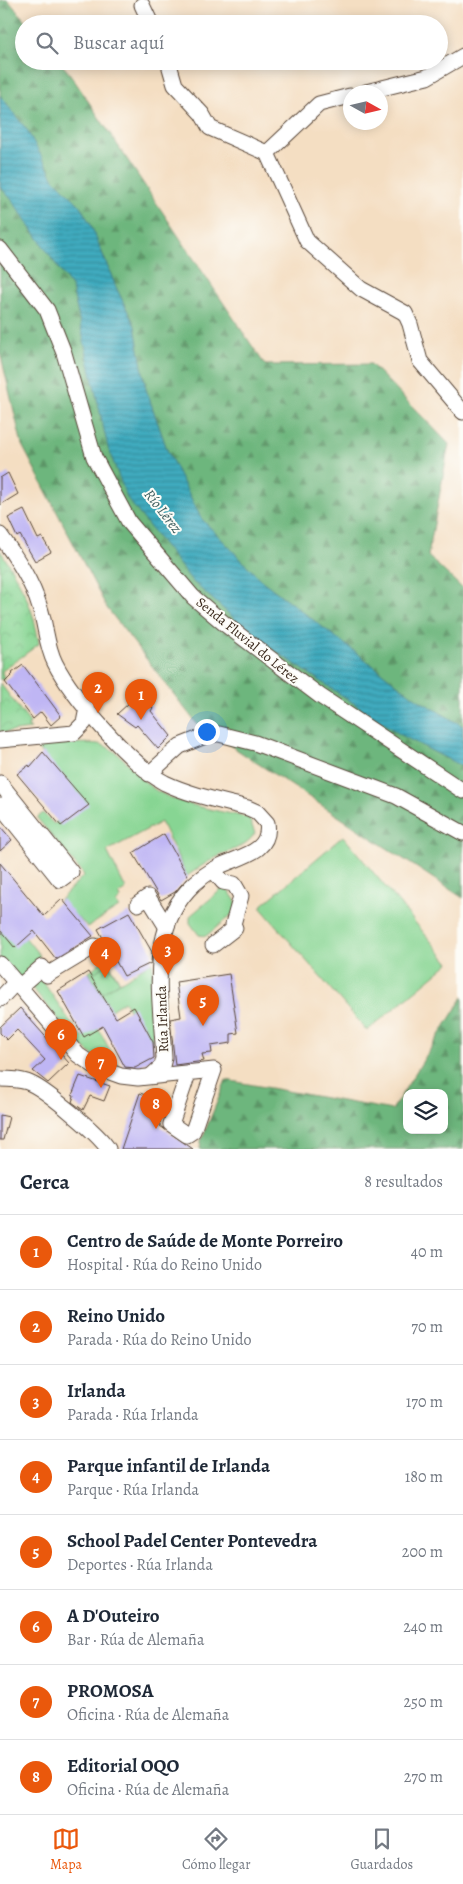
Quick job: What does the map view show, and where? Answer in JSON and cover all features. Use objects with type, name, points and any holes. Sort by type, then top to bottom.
[{"type":"street","points":[[142,5],[147,15]]},
{"type":"street","points":[[448,65],[463,56]]},
{"type":"street","points":[[171,70],[175,85],[202,114],[210,128],[267,153],[308,240],[361,289],[405,313],[420,361],[463,412]]},
{"type":"street","points":[[388,87],[427,77],[439,70]]},
{"type":"street","points":[[267,153],[319,104],[343,98]]},
{"type":"street","name":"Senda Fluvial do Lérez","points":[[0,248],[47,310],[64,353],[94,457],[129,522],[194,597],[226,625],[320,696],[463,790]]},
{"type":"street","points":[[0,535],[27,576],[40,608],[47,642],[55,663],[87,708],[134,761],[149,774],[180,746],[210,734],[220,734],[255,743],[396,796],[463,833]]},
{"type":"street","points":[[0,740],[74,733],[84,723],[87,708]]},
{"type":"street","name":"Rúa Irlanda","points":[[149,774],[187,792],[257,812],[264,818],[268,830],[267,837],[259,848],[213,870],[187,891],[177,904],[166,926],[160,960],[164,1058],[162,1066],[152,1075]]},
{"type":"street","points":[[2,796],[70,872],[60,880],[2,796]]},
{"type":"street","points":[[213,870],[223,882],[234,884],[241,896],[233,924],[235,928],[213,945]]},
{"type":"street","points":[[138,904],[148,897],[166,926]]},
{"type":"street","points":[[0,999],[42,968],[47,975],[95,946]]},
{"type":"street","points":[[1,967],[18,984],[78,1055],[96,1067],[121,1076],[138,1078],[152,1075],[188,1074]]},
{"type":"street","points":[[0,1080],[28,1082],[40,1089],[100,1138],[106,1148]]},
{"type":"green space","points":[[0,0],[8,0],[20,15],[15,15],[15,70],[67,70],[265,365],[371,364],[449,444],[428,556],[463,589],[463,898],[196,723],[107,608],[22,445],[0,352]]},
{"type":"green space","points":[[0,550],[30,606],[39,644],[2,671],[4,679],[0,680]]},
{"type":"green space","points":[[0,683],[30,723],[28,727],[31,729],[0,733]]},
{"type":"green space","points":[[75,743],[105,746],[119,755],[150,786],[179,801],[249,818],[255,833],[247,842],[211,860],[187,876],[161,822],[107,851],[126,889],[119,894],[121,898],[116,903],[119,907],[88,927],[59,901],[84,875],[37,818],[43,813],[54,824],[82,800],[34,745]]},
{"type":"green space","points":[[343,836],[449,963],[367,1031],[260,907]]},
{"type":"green space","points":[[222,889],[229,891],[237,903],[235,912],[206,936],[199,935],[190,923],[190,916]]},
{"type":"green space","points":[[0,930],[25,937],[40,956],[27,969],[30,974],[20,982],[0,963]]},
{"type":"green space","points":[[106,958],[120,982],[152,962],[155,994],[153,1048],[124,1001],[111,1010],[90,975],[89,972]]},
{"type":"green space","points":[[108,964],[120,982],[102,993],[90,975]]},
{"type":"green space","points":[[39,976],[81,1037],[98,1028],[118,1065],[116,1067],[95,1057],[77,1042],[29,984]]},
{"type":"green space","points":[[463,997],[463,1149],[200,1149],[201,1141],[226,1080],[392,1110],[403,1092],[403,1134],[448,1134],[448,1089],[405,1089]]},
{"type":"water","name":"Río Lérez","points":[[0,95],[27,130],[54,179],[79,204],[91,225],[116,287],[135,326],[146,389],[168,452],[201,518],[261,580],[417,699],[463,726],[463,767],[401,735],[256,638],[192,581],[127,498],[108,448],[72,288],[12,200],[0,187]]},
{"type":"building","points":[[8,473],[18,494],[0,505],[0,478]]},
{"type":"building","points":[[24,510],[38,539],[42,537],[51,552],[35,561],[20,535],[17,537],[8,518]]},
{"type":"building","points":[[23,665],[61,716],[51,725],[41,712],[33,719],[5,682],[12,673]]},
{"type":"building","points":[[134,691],[153,708],[151,711],[171,736],[158,749],[137,725],[135,727],[117,714],[128,704],[128,696]]},
{"type":"building","points":[[43,752],[89,805],[61,826],[17,774],[29,765],[30,767]]},
{"type":"building","points":[[0,826],[12,840],[0,851]]},
{"type":"building","points":[[164,834],[188,877],[175,892],[161,900],[133,853]]},
{"type":"building","points":[[0,863],[44,916],[62,899],[93,936],[56,959],[34,931],[15,948],[0,930]]},
{"type":"building","points":[[129,912],[152,952],[151,963],[124,976],[98,929]]},
{"type":"building","points":[[88,972],[116,1018],[134,1007],[153,1042],[154,1058],[135,1068],[125,1067],[103,1026],[84,1037],[58,991]]},
{"type":"building","points":[[229,974],[238,1033],[231,1034],[231,1043],[211,1046],[212,1053],[202,1054],[204,1061],[175,1065],[170,1019],[181,1017],[176,982]]},
{"type":"building","points":[[20,1008],[69,1063],[48,1083],[33,1071],[45,1060],[17,1030],[7,1040],[0,1033],[0,1027]]},
{"type":"building","points":[[80,1076],[110,1086],[104,1101],[90,1096],[83,1110],[72,1102],[74,1096],[72,1095]]},
{"type":"building","points":[[140,1093],[161,1101],[160,1126],[193,1149],[121,1149]]},
{"type":"building","points":[[0,1115],[9,1117],[3,1140],[0,1140]]},
{"type":"place","name":"Reino Unido","points":[[98,713]]},
{"type":"place","name":"Centro de Saúde de Monte Porreiro","points":[[141,720]]},
{"type":"place","name":"Irlanda","points":[[168,975]]},
{"type":"place","name":"Parque infantil de Irlanda","points":[[105,978]]},
{"type":"place","name":"School Padel Center Pontevedra","points":[[203,1026]]},
{"type":"place","name":"A D'Outeiro","points":[[61,1060]]},
{"type":"place","name":"PROMOSA","points":[[101,1088]]},
{"type":"place","name":"Editorial OQO","points":[[156,1129]]}]
